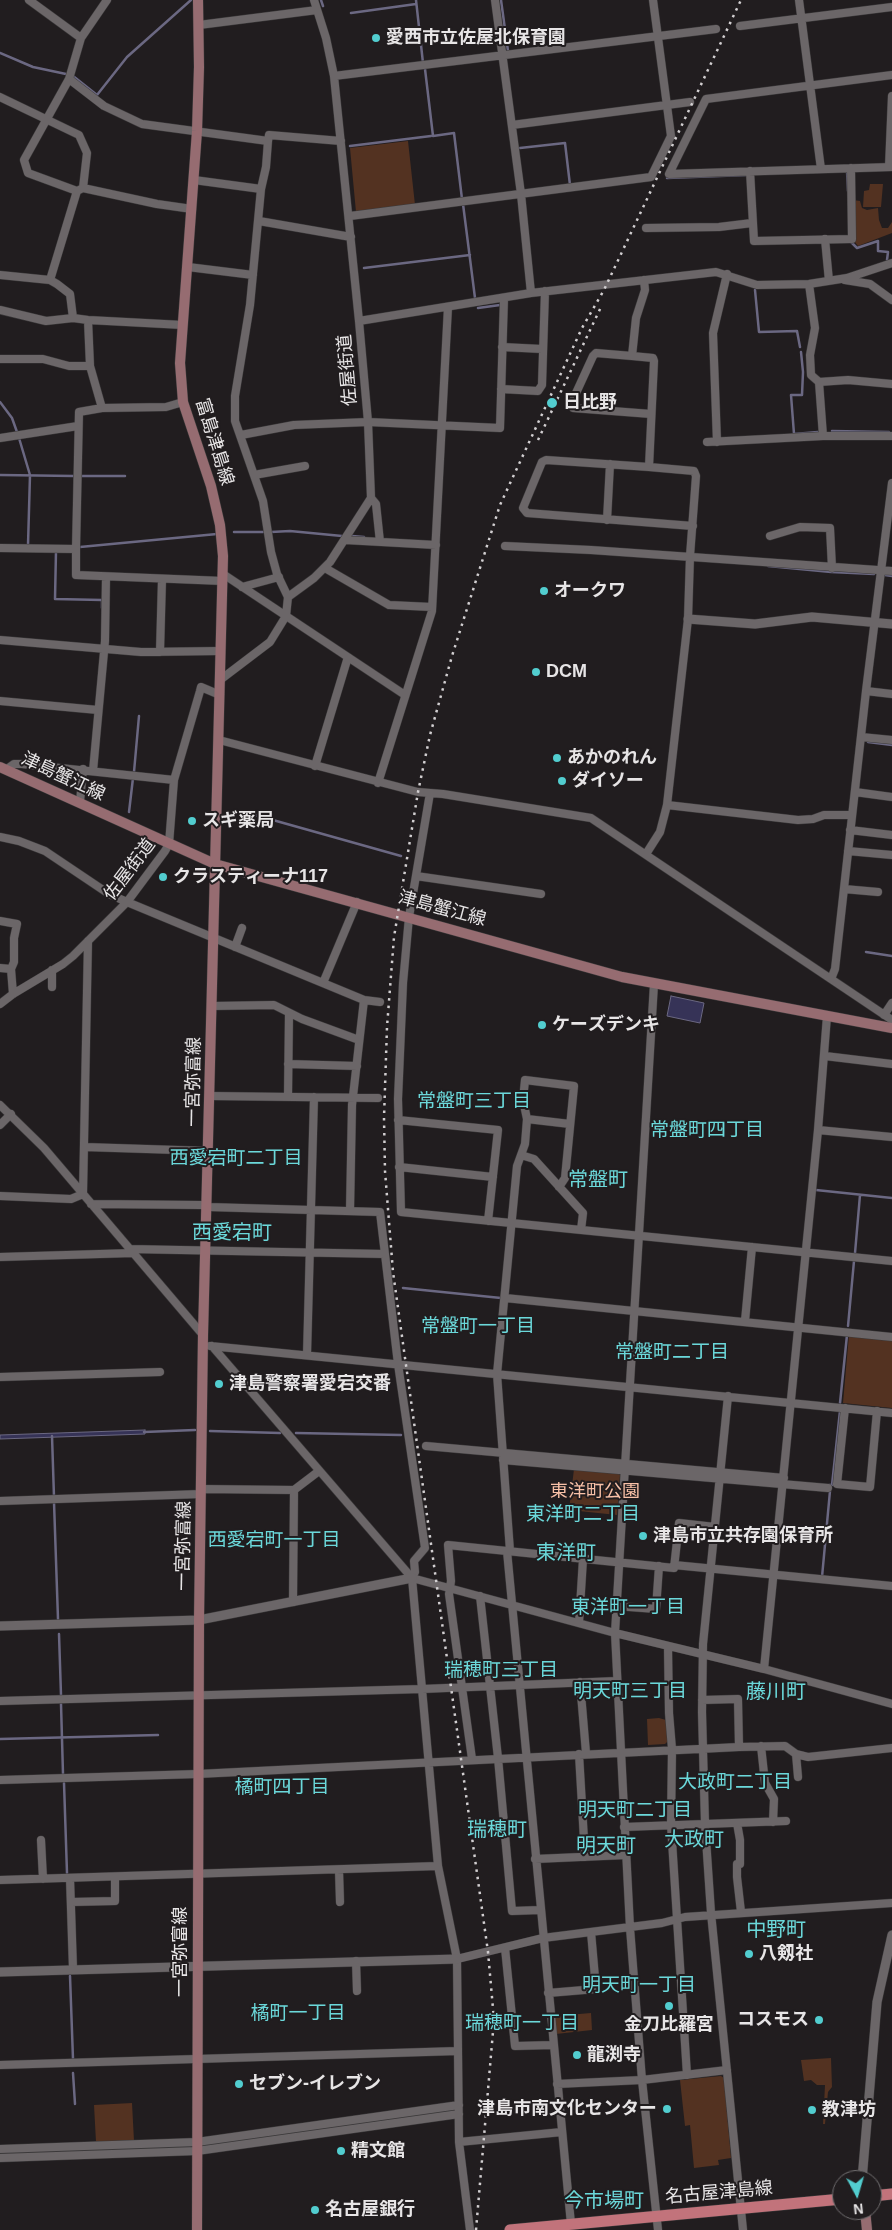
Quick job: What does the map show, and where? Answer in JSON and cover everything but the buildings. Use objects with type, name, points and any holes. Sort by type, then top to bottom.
[{"type":"main road","name":"富島津島線","points":[[198,0],[197,131],[180,363],[183,402],[211,486],[218,515],[223,556],[216,864]]},
{"type":"main road","name":"津島蟹江線","points":[[4,768],[216,864],[654,984],[892,1028]]},
{"type":"main road","name":"一宮弥富線","points":[[197,2230],[199,1620],[216,864]]},
{"type":"main road","name":"名古屋津島線","points":[[510,2230],[572,2227],[832,2200]]},
{"type":"street","points":[[28,0],[80,38]]},
{"type":"street","points":[[108,0],[80,38],[69,79],[48,120],[24,160],[28,173],[80,189],[192,209]]},
{"type":"street","name":"佐屋街道","points":[[314,0],[334,76],[342,141],[360,321],[368,422],[371,498],[376,504],[380,542]]},
{"type":"street","points":[[495,0],[521,194],[530,293]]},
{"type":"street","points":[[350,216],[651,177],[671,136],[653,0]]},
{"type":"street","points":[[799,0],[821,169]]},
{"type":"street","points":[[740,26],[892,6]]},
{"type":"street","points":[[199,25],[317,10]]},
{"type":"street","points":[[334,76],[503,57],[716,29]]},
{"type":"street","points":[[892,75],[706,100],[669,174],[890,167],[892,96]]},
{"type":"street","points":[[69,79],[104,106],[123,117],[142,124],[268,141]]},
{"type":"street","points":[[0,97],[79,135],[87,153],[80,189],[50,280]]},
{"type":"street","points":[[512,125],[690,102]]},
{"type":"street","points":[[220,680],[270,642],[286,616],[288,598],[279,578],[271,552],[263,501],[235,421],[235,396],[253,276],[259,221],[260,189],[266,167],[268,141],[270,135],[342,141]]},
{"type":"street","points":[[750,172],[754,241],[852,239],[851,168]]},
{"type":"street","points":[[194,180],[260,189]]},
{"type":"street","points":[[259,221],[351,237]]},
{"type":"street","points":[[646,228],[719,228],[752,223]]},
{"type":"street","points":[[825,239],[829,281]]},
{"type":"street","points":[[360,321],[530,293],[716,272],[757,285],[809,284],[843,279],[892,263]]},
{"type":"street","points":[[188,267],[253,276]]},
{"type":"street","points":[[717,442],[713,333],[727,274]]},
{"type":"street","points":[[0,275],[50,280],[70,294],[73,318]]},
{"type":"street","points":[[843,279],[870,284],[892,300]]},
{"type":"street","points":[[632,356],[636,318],[645,290],[644,280]]},
{"type":"street","points":[[809,284],[815,328],[810,355],[811,375],[819,382],[824,436]]},
{"type":"street","points":[[502,389],[538,391],[542,385],[544,370],[541,366],[545,291]]},
{"type":"street","points":[[241,435],[294,425],[368,422],[500,428],[504,298]]},
{"type":"street","points":[[378,783],[432,607],[448,307]]},
{"type":"street","points":[[0,310],[46,321],[73,318],[183,325]]},
{"type":"street","points":[[88,320],[90,366],[102,408]]},
{"type":"street","points":[[502,347],[542,349]]},
{"type":"street","points":[[649,467],[654,358],[596,354],[592,356],[571,404],[573,408],[651,414]]},
{"type":"street","points":[[0,359],[43,360],[69,366],[90,366]]},
{"type":"street","points":[[819,382],[848,380],[892,384]]},
{"type":"street","points":[[183,402],[166,407],[102,408],[79,412],[76,575],[162,579],[223,578],[242,587],[406,695]]},
{"type":"street","points":[[0,438],[78,426]]},
{"type":"street","points":[[707,442],[824,436],[892,436]]},
{"type":"street","points":[[646,854],[660,832],[667,805],[688,619],[690,556],[696,476],[694,471],[546,460],[542,462],[523,508],[527,513],[692,526]]},
{"type":"street","points":[[606,520],[610,464]]},
{"type":"street","points":[[254,475],[304,466]]},
{"type":"street","points":[[831,979],[835,969],[854,792],[892,482]]},
{"type":"street","points":[[288,598],[325,568],[371,498]]},
{"type":"street","points":[[770,536],[800,527],[830,528],[832,568]]},
{"type":"street","points":[[345,540],[436,545]]},
{"type":"street","points":[[505,546],[690,556],[892,571]]},
{"type":"street","points":[[0,548],[76,549]]},
{"type":"street","points":[[325,568],[389,605],[432,607]]},
{"type":"street","points":[[93,771],[104,650],[106,577]]},
{"type":"street","points":[[242,587],[279,578]]},
{"type":"street","points":[[160,652],[162,579]]},
{"type":"street","points":[[688,619],[755,624],[812,617],[892,624]]},
{"type":"street","points":[[0,640],[104,650],[160,652],[221,651]]},
{"type":"street","points":[[315,766],[348,657]]},
{"type":"street","name":"佐屋街道","points":[[0,1004],[13,994],[64,964],[127,902],[169,844],[174,780],[201,687],[220,695]]},
{"type":"street","points":[[866,691],[892,694]]},
{"type":"street","points":[[0,701],[98,710]]},
{"type":"street","points":[[861,737],[892,740]]},
{"type":"street","points":[[219,740],[378,783],[591,818],[892,1020]]},
{"type":"street","points":[[4,768],[14,764],[22,764],[174,780]]},
{"type":"street","points":[[80,802],[83,769]]},
{"type":"street","points":[[854,792],[892,797]]},
{"type":"street","points":[[430,793],[409,917],[398,1063],[399,1167],[402,1212],[892,1261]]},
{"type":"street","points":[[667,805],[798,820],[814,819],[824,815],[852,815]]},
{"type":"street","points":[[850,830],[892,835]]},
{"type":"street","points":[[0,837],[19,841],[45,851],[108,894],[364,1000],[380,1002]]},
{"type":"street","points":[[848,851],[892,856]]},
{"type":"street","points":[[416,876],[541,894]]},
{"type":"street","points":[[844,889],[878,892]]},
{"type":"street","points":[[323,983],[358,902]]},
{"type":"street","points":[[0,921],[17,924],[14,938],[14,962],[11,969],[13,994]]},
{"type":"street","points":[[235,947],[242,928]]},
{"type":"street","points":[[83,1194],[88,941]]},
{"type":"street","points":[[0,968],[11,969]]},
{"type":"street","points":[[52,970],[52,986]]},
{"type":"street","points":[[654,984],[615,1633],[630,1928],[642,2080],[658,2230]]},
{"type":"street","points":[[350,1211],[352,1105],[364,1000]]},
{"type":"street","points":[[884,1016],[892,1004]]},
{"type":"street","points":[[212,1006],[274,1005],[289,1013],[359,1040]]},
{"type":"street","points":[[288,1097],[289,1013]]},
{"type":"street","points":[[764,1669],[775,1576],[825,1056],[823,1049],[827,1016]]},
{"type":"street","points":[[825,1056],[892,1064]]},
{"type":"street","points":[[288,1064],[357,1066]]},
{"type":"street","points":[[559,1187],[565,1178],[574,1086],[525,1080],[523,1100],[527,1120],[525,1144],[517,1166],[497,1374],[508,1551],[519,1685],[572,2227]]},
{"type":"street","points":[[210,1096],[378,1098]]},
{"type":"street","points":[[307,1355],[308,1254],[314,1097]]},
{"type":"street","points":[[0,1105],[11,1114],[83,1194],[206,1342],[412,1578]]},
{"type":"street","points":[[0,1125],[11,1114]]},
{"type":"street","points":[[398,1120],[498,1130],[488,1221]]},
{"type":"street","points":[[527,1120],[570,1124]]},
{"type":"street","points":[[818,1130],[892,1137]]},
{"type":"street","points":[[84,1147],[209,1151]]},
{"type":"street","points":[[521,1155],[534,1159],[583,1213],[581,1230]]},
{"type":"street","points":[[399,1167],[493,1177]]},
{"type":"street","points":[[0,1196],[71,1199],[83,1194]]},
{"type":"street","points":[[91,1204],[201,1205],[208,1207],[380,1212],[398,1364],[425,1548],[414,1561],[415,1572],[412,1578],[438,1866],[457,1959],[459,2142],[470,2230]]},
{"type":"street","points":[[745,1321],[752,1247]]},
{"type":"street","points":[[0,1257],[131,1251],[385,1254]]},
{"type":"street","points":[[505,1298],[799,1326],[892,1337]]},
{"type":"street","points":[[206,1342],[307,1355],[892,1413]]},
{"type":"street","points":[[0,1377],[160,1372]]},
{"type":"street","points":[[728,1396],[703,1655],[702,1700],[705,1824],[711,1914],[742,2230]]},
{"type":"street","points":[[845,1408],[837,1484],[870,1488],[877,1411]]},
{"type":"street","points":[[426,1446],[624,1472],[784,1481],[828,1488]]},
{"type":"street","points":[[503,1456],[625,1462],[720,1476]]},
{"type":"street","points":[[0,1501],[201,1491],[294,1490],[319,1471]]},
{"type":"street","points":[[293,1602],[294,1490]]},
{"type":"street","points":[[472,1759],[450,1588],[448,1545],[674,1568],[679,1523],[715,1526]]},
{"type":"street","points":[[579,1623],[584,1559]]},
{"type":"street","points":[[674,1565],[892,1586]]},
{"type":"street","points":[[616,1606],[656,1608],[659,1566]]},
{"type":"street","points":[[0,1626],[199,1620],[412,1578],[615,1633],[764,1669],[892,1704]]},
{"type":"street","points":[[480,1596],[498,1758],[512,1911],[540,1910]]},
{"type":"street","points":[[668,1646],[669,1713],[672,1749],[670,1825],[687,2075]]},
{"type":"street","points":[[0,1701],[422,1689],[617,1681]]},
{"type":"street","points":[[580,1682],[584,1857]]},
{"type":"street","points":[[702,1700],[738,1699],[739,1747]]},
{"type":"street","points":[[761,1746],[765,1783],[774,1799],[773,1822]]},
{"type":"street","points":[[0,1780],[198,1774],[672,1749],[784,1746],[796,1754],[808,1757],[892,1748]]},
{"type":"street","points":[[796,1754],[798,1777]]},
{"type":"street","points":[[624,1827],[786,1821]]},
{"type":"street","points":[[737,1823],[740,1840],[740,1864],[737,1864],[736,1876],[741,1912]]},
{"type":"street","points":[[42,1840],[43,1879]]},
{"type":"street","points":[[535,1859],[626,1855]]},
{"type":"street","points":[[0,1880],[438,1866]]},
{"type":"street","points":[[339,1870],[340,1902]]},
{"type":"street","points":[[71,1902],[115,1901],[114,1877]]},
{"type":"street","points":[[70,1878],[73,1969]]},
{"type":"street","points":[[0,1972],[457,1959],[543,1938],[662,1924],[675,1919],[711,1914],[826,1909],[892,1903]]},
{"type":"street","points":[[548,1993],[596,1988],[591,1932]]},
{"type":"street","points":[[863,2170],[877,2002],[892,1935]]},
{"type":"street","points":[[505,1948],[515,2046],[553,2045]]},
{"type":"street","points":[[356,1961],[357,1991]]},
{"type":"street","points":[[0,2065],[458,2051]]},
{"type":"street","points":[[557,2084],[642,2080],[727,2070]]},
{"type":"street","points":[[0,2148],[197,2146],[459,2105]]},
{"type":"street","points":[[0,2158],[197,2146],[459,2114]]},
{"type":"street","points":[[459,2142],[562,2132]]},
{"type":"green space","points":[[408,141],[415,205],[356,212],[350,148]]},
{"type":"green space","points":[[870,184],[883,184],[881,207],[863,207],[864,191],[869,190]]},
{"type":"green space","points":[[853,200],[860,201],[862,208],[867,210],[878,208],[882,228],[888,228],[892,222],[892,233],[858,246],[854,241]]},
{"type":"green space","points":[[849,1335],[892,1340],[892,1408],[843,1403]]},
{"type":"green space","name":"東洋町公園","points":[[574,1469],[618,1473],[620,1475],[617,1515],[569,1510]]},
{"type":"green space","points":[[659,1718],[666,1720],[668,1741],[665,1744],[648,1745],[647,1719]]},
{"type":"green space","points":[[591,2013],[592,2030],[556,2034],[556,2016]]},
{"type":"green space","points":[[831,2058],[832,2087],[828,2092],[825,2124],[823,2124],[825,2085],[817,2085],[811,2080],[804,2081],[801,2060]]},
{"type":"green space","points":[[721,2076],[724,2078],[731,2158],[718,2160],[719,2165],[694,2168],[690,2125],[685,2126],[680,2080]]},
{"type":"green space","points":[[132,2103],[134,2141],[96,2142],[94,2105]]},
{"type":"shaded area","points":[[671,996],[704,1003],[700,1023],[667,1016]]},
{"type":"shaded area","points":[[145,1430],[145,1434],[0,1439],[0,1435]]},
{"type":"waterway","points":[[73,76],[97,95],[127,57],[191,0]]},
{"type":"waterway","points":[[321,0],[323,6]]},
{"type":"waterway","points":[[416,0],[423,63]]},
{"type":"waterway","points":[[501,0],[508,51]]},
{"type":"waterway","points":[[351,13],[416,4]]},
{"type":"waterway","points":[[0,53],[33,67],[66,74]]},
{"type":"waterway","points":[[425,69],[433,136],[454,133],[462,199]]},
{"type":"waterway","points":[[350,146],[431,136]]},
{"type":"waterway","points":[[520,148],[565,143],[570,185]]},
{"type":"waterway","points":[[845,171],[847,171],[848,191]]},
{"type":"waterway","points":[[667,178],[747,175]]},
{"type":"waterway","points":[[463,204],[475,298]]},
{"type":"waterway","points":[[851,242],[857,248],[878,241],[878,251],[888,252],[887,260]]},
{"type":"waterway","points":[[364,268],[470,255]]},
{"type":"waterway","points":[[755,290],[759,332],[797,331],[800,347]]},
{"type":"waterway","points":[[478,308],[500,305]]},
{"type":"waterway","points":[[801,352],[803,372],[802,395],[791,395],[794,434],[818,432]]},
{"type":"waterway","points":[[0,402],[12,418],[17,432]]},
{"type":"waterway","points":[[832,431],[889,432]]},
{"type":"waterway","points":[[19,438],[30,475],[28,545]]},
{"type":"waterway","points":[[0,475],[74,476]]},
{"type":"waterway","points":[[82,476],[125,476]]},
{"type":"waterway","points":[[271,532],[290,531],[342,536]]},
{"type":"waterway","points":[[234,532],[263,532]]},
{"type":"waterway","points":[[80,547],[217,534]]},
{"type":"waterway","points":[[352,536],[364,537]]},
{"type":"waterway","points":[[56,551],[55,599],[102,600],[102,608]]},
{"type":"waterway","points":[[768,566],[874,574]]},
{"type":"waterway","points":[[885,575],[892,576]]},
{"type":"waterway","points":[[134,772],[139,716]]},
{"type":"waterway","points":[[868,742],[892,745]]},
{"type":"waterway","points":[[129,812],[133,778]]},
{"type":"waterway","points":[[255,815],[401,856]]},
{"type":"waterway","points":[[866,952],[892,956]]},
{"type":"waterway","points":[[816,1190],[892,1198]]},
{"type":"waterway","points":[[855,1253],[860,1195]]},
{"type":"waterway","points":[[848,1326],[854,1261]]},
{"type":"waterway","points":[[403,1288],[501,1298]]},
{"type":"waterway","points":[[840,1403],[847,1335]]},
{"type":"waterway","points":[[829,1485],[832,1485],[840,1411]]},
{"type":"waterway","points":[[144,1432],[195,1430]]},
{"type":"waterway","points":[[210,1431],[280,1433]]},
{"type":"waterway","points":[[296,1433],[401,1435]]},
{"type":"waterway","points":[[52,1436],[54,1497]]},
{"type":"waterway","points":[[822,1577],[830,1491]]},
{"type":"waterway","points":[[54,1502],[58,1619]]},
{"type":"waterway","points":[[59,1634],[61,1695]]},
{"type":"waterway","points":[[61,1704],[63,1774]]},
{"type":"waterway","points":[[0,1739],[158,1735]]},
{"type":"waterway","points":[[64,1783],[67,1873]]},
{"type":"waterway","points":[[70,1976],[73,2059]]},
{"type":"waterway","points":[[73,2073],[75,2104]]},
{"type":"railway","points":[[476,2230],[494,2020],[488,1952],[393,1272],[385,1171],[384,1118],[387,1027],[394,937],[418,792],[430,735],[452,656],[500,505],[582,328],[604,290],[741,0]]},
{"type":"railway","points":[[538,440],[601,307]]},
{"type":"place","name":"愛西市立佐屋北保育園","points":[[376,38]]},
{"type":"place","name":"日比野","points":[[552,403]]},
{"type":"place","name":"オークワ","points":[[544,591]]},
{"type":"place","name":"DCM","points":[[536,672]]},
{"type":"place","name":"あかのれん","points":[[557,758]]},
{"type":"place","name":"ダイソー","points":[[562,781]]},
{"type":"place","name":"スギ薬局","points":[[192,821]]},
{"type":"place","name":"クラスティーナ117","points":[[163,877]]},
{"type":"place","name":"ケーズデンキ","points":[[542,1025]]},
{"type":"place","name":"津島警察署愛宕交番","points":[[219,1384]]},
{"type":"place","name":"津島市立共存園保育所","points":[[643,1536]]},
{"type":"place","name":"八剱社","points":[[749,1954]]},
{"type":"place","name":"金刀比羅宮","points":[[669,2006]]},
{"type":"place","name":"コスモス","points":[[819,2020]]},
{"type":"place","name":"龍渕寺","points":[[577,2055]]},
{"type":"place","name":"セブン-イレブン","points":[[239,2084]]},
{"type":"place","name":"津島市南文化センター","points":[[667,2109]]},
{"type":"place","name":"教津坊","points":[[812,2110]]},
{"type":"place","name":"精文館","points":[[341,2151]]},
{"type":"place","name":"名古屋銀行","points":[[315,2210]]},
{"type":"district","name":"常盤町三丁目","points":[[474,1102]]},
{"type":"district","name":"常盤町四丁目","points":[[707,1131]]},
{"type":"district","name":"西愛宕町二丁目","points":[[236,1159]]},
{"type":"district","name":"常盤町","points":[[598,1180]]},
{"type":"district","name":"西愛宕町","points":[[232,1233]]},
{"type":"district","name":"常盤町一丁目","points":[[478,1327]]},
{"type":"district","name":"常盤町二丁目","points":[[672,1353]]},
{"type":"district","name":"東洋町二丁目","points":[[583,1515]]},
{"type":"district","name":"西愛宕町一丁目","points":[[274,1541]]},
{"type":"district","name":"東洋町","points":[[566,1553]]},
{"type":"district","name":"東洋町一丁目","points":[[628,1608]]},
{"type":"district","name":"瑞穂町三丁目","points":[[501,1671]]},
{"type":"district","name":"明天町三丁目","points":[[630,1692]]},
{"type":"district","name":"藤川町","points":[[776,1692]]},
{"type":"district","name":"大政町二丁目","points":[[735,1783]]},
{"type":"district","name":"橘町四丁目","points":[[282,1788]]},
{"type":"district","name":"明天町二丁目","points":[[635,1811]]},
{"type":"district","name":"瑞穂町","points":[[497,1830]]},
{"type":"district","name":"大政町","points":[[694,1840]]},
{"type":"district","name":"明天町","points":[[606,1846]]},
{"type":"district","name":"中野町","points":[[776,1930]]},
{"type":"district","name":"明天町一丁目","points":[[639,1986]]},
{"type":"district","name":"橘町一丁目","points":[[298,2014]]},
{"type":"district","name":"瑞穂町一丁目","points":[[522,2024]]},
{"type":"district","name":"今市場町","points":[[604,2201]]}]
